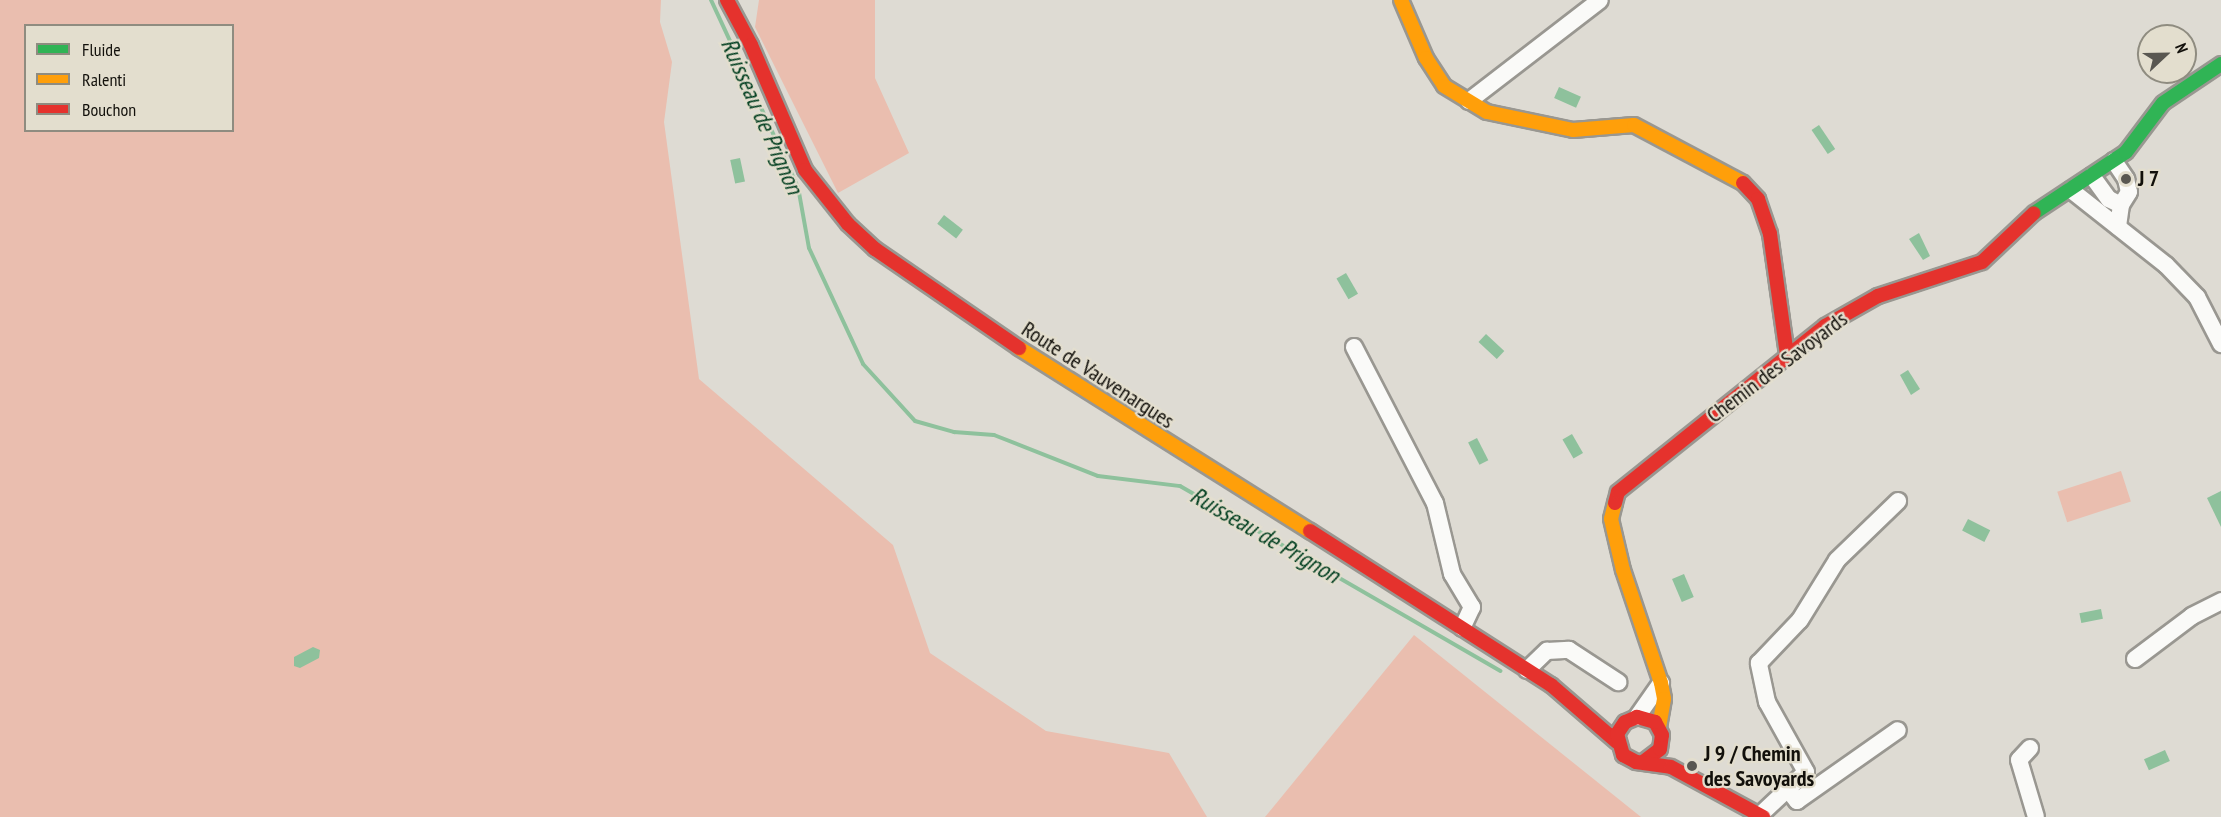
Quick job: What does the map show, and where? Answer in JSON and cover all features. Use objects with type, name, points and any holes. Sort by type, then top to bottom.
[{"type":"main road","name":"Route de Vauvenargues","points":[[728,0],[752,45],[805,170],[848,224],[875,249],[972,319],[1527,669],[1551,685],[1617,742]]},
{"type":"main road","points":[[1401,0],[1426,58],[1444,86],[1487,112],[1573,129],[1634,124],[1747,185],[1758,199],[1770,234],[1778,309],[1787,354]]},
{"type":"main road","name":"Chemin des Savoyards","points":[[1659,728],[1664,699],[1661,683],[1651,644],[1623,570],[1611,519],[1618,492],[1787,354],[1825,326],[1878,296],[1982,262],[2039,209],[2126,152],[2163,103],[2221,64]]},
{"type":"main road","name":"Route de Vauvenargues","points":[[1551,685],[1631,719]]},
{"type":"main road","points":[[1643,762],[1656,755],[1662,742],[1659,728],[1649,719],[1631,719],[1617,742],[1623,755],[1643,762],[1671,766],[1762,816]]},
{"type":"main road","points":[[1662,742],[1743,805]]},
{"type":"street","points":[[1469,101],[1600,0]]},
{"type":"street","points":[[2114,161],[2126,179],[2129,192],[2121,205],[2118,228]]},
{"type":"street","points":[[2092,176],[2109,199],[2121,205]]},
{"type":"street","points":[[2071,190],[2166,265],[2197,297],[2221,344]]},
{"type":"street","points":[[1354,347],[1435,503],[1452,574],[1472,607],[1462,628]]},
{"type":"street","points":[[1762,816],[1789,791],[1806,771],[1767,702],[1759,663],[1800,620],[1837,560],[1898,501]]},
{"type":"street","points":[[2135,659],[2192,616],[2221,601]]},
{"type":"street","points":[[1527,669],[1547,651],[1569,650],[1618,682]]},
{"type":"street","points":[[1631,719],[1661,683]]},
{"type":"street","points":[[1789,791],[1797,801],[1898,730]]},
{"type":"street","points":[[2030,748],[2019,760],[2036,817]]},
{"type":"shaded area","points":[[0,0],[661,0],[660,22],[672,62],[664,122],[699,379],[893,545],[930,653],[1046,731],[1169,753],[1207,817],[0,817]]},
{"type":"shaded area","points":[[759,0],[875,0],[875,78],[909,153],[838,193],[755,27]]},
{"type":"shaded area","points":[[1559,87],[1581,97],[1576,108],[1554,98]]},
{"type":"shaded area","points":[[1819,125],[1835,149],[1828,154],[1812,130]]},
{"type":"shaded area","points":[[740,158],[745,181],[735,184],[730,160]]},
{"type":"shaded area","points":[[944,215],[963,230],[956,238],[937,224]]},
{"type":"shaded area","points":[[1919,233],[1930,256],[1923,260],[1909,239]]},
{"type":"shaded area","points":[[1346,273],[1358,294],[1348,299],[1336,278]]},
{"type":"shaded area","points":[[1486,334],[1504,351],[1497,359],[1478,342]]},
{"type":"shaded area","points":[[1908,370],[1920,389],[1911,395],[1900,375]]},
{"type":"shaded area","points":[[1572,434],[1583,453],[1573,459],[1562,440]]},
{"type":"shaded area","points":[[1477,438],[1488,460],[1479,465],[1468,443]]},
{"type":"shaded area","points":[[2121,471],[2131,501],[2067,522],[2057,492]]},
{"type":"shaded area","points":[[2221,491],[2221,527],[2207,498]]},
{"type":"shaded area","points":[[1968,519],[1990,530],[1984,542],[1962,531]]},
{"type":"shaded area","points":[[1684,574],[1694,597],[1682,602],[1672,579]]},
{"type":"shaded area","points":[[2101,609],[2103,619],[2081,623],[2079,613]]},
{"type":"shaded area","points":[[1414,635],[1641,817],[1265,817]]},
{"type":"shaded area","points":[[313,647],[320,650],[319,658],[300,668],[294,666],[294,657]]},
{"type":"shaded area","points":[[2165,750],[2170,761],[2149,770],[2144,759]]},
{"type":"waterway","name":"Ruisseau de Prignon","points":[[711,0],[798,187],[809,248],[863,364],[915,421],[954,432],[994,435],[1098,476],[1180,486],[1500,671]]},
{"type":"traffic: fast","points":[[2034,213],[2126,152],[2163,103],[2221,64]]},
{"type":"traffic: slow","points":[[1401,0],[1426,58],[1444,86],[1487,112],[1573,130],[1634,125],[1743,183]]},
{"type":"traffic: slow","points":[[1019,348],[1310,531]]},
{"type":"traffic: slow","points":[[1615,503],[1611,519],[1623,570],[1661,683],[1664,699],[1659,728]]},
{"type":"traffic: jam","points":[[727,0],[751,45],[805,170],[848,224],[875,249],[1019,348]]},
{"type":"traffic: jam","points":[[1743,183],[1758,199],[1770,234],[1787,355]]},
{"type":"traffic: jam","points":[[1615,503],[1618,492],[1825,326],[1878,296],[1982,262],[2034,213]]},
{"type":"traffic: jam","points":[[1310,531],[1551,685],[1617,742]]},
{"type":"traffic: jam","points":[[1643,762],[1660,749],[1662,735],[1655,722],[1637,717],[1625,722],[1617,734],[1623,755],[1636,762],[1671,767],[1763,817]]},
{"type":"place","name":"J 7","points":[[2126,179]]},
{"type":"place","name":"J 9 / Chemin des Savoyards","points":[[1692,766]]}]
